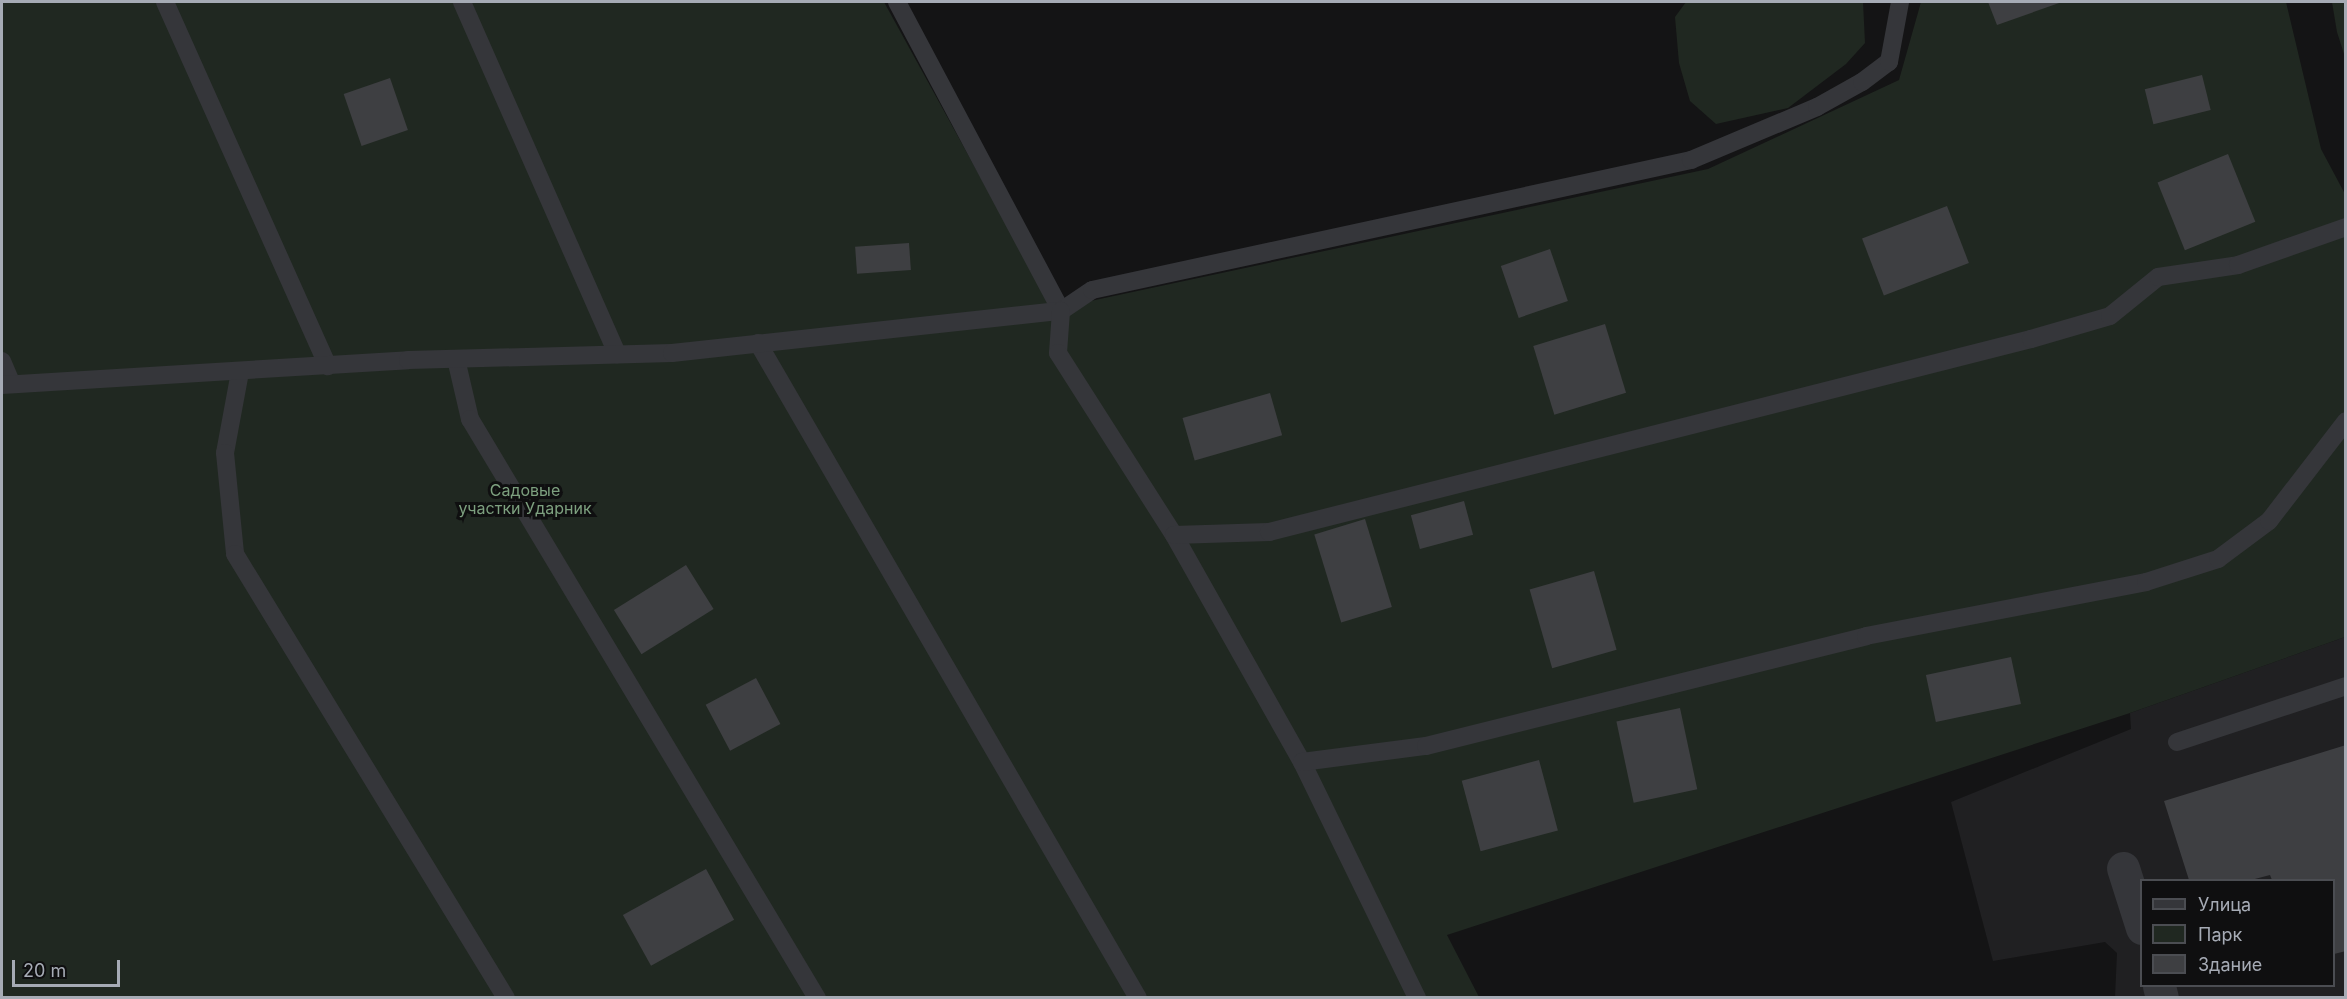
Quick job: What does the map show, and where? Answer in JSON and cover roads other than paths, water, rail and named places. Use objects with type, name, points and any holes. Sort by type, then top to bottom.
[{"type":"street","points":[[2123,868],[2140,922]]},
{"type":"lane","points":[[165,2],[328,366]]},
{"type":"lane","points":[[462,2],[617,354]]},
{"type":"lane","points":[[897,2],[1061,311],[1058,353],[1174,535],[1302,762],[1417,998]]},
{"type":"lane","points":[[2,361],[7,385],[456,359],[672,353],[1061,311],[1092,290],[1691,160],[1817,107],[1889,62],[1900,2]]},
{"type":"lane","points":[[1174,535],[1269,531],[2031,339],[2110,316],[2158,278],[2238,265],[2346,227]]},
{"type":"lane","points":[[758,343],[1138,998]]},
{"type":"lane","points":[[456,359],[470,418],[817,998]]},
{"type":"lane","points":[[240,372],[225,453],[235,554],[506,998]]},
{"type":"lane","points":[[1302,762],[1426,746],[1866,636],[2146,582],[2218,559],[2269,521],[2346,421]]},
{"type":"lane","points":[[2177,742],[2346,686]]},
{"type":"park label","name":"Садовые участки Ударник","points":[[525,499]]}]
